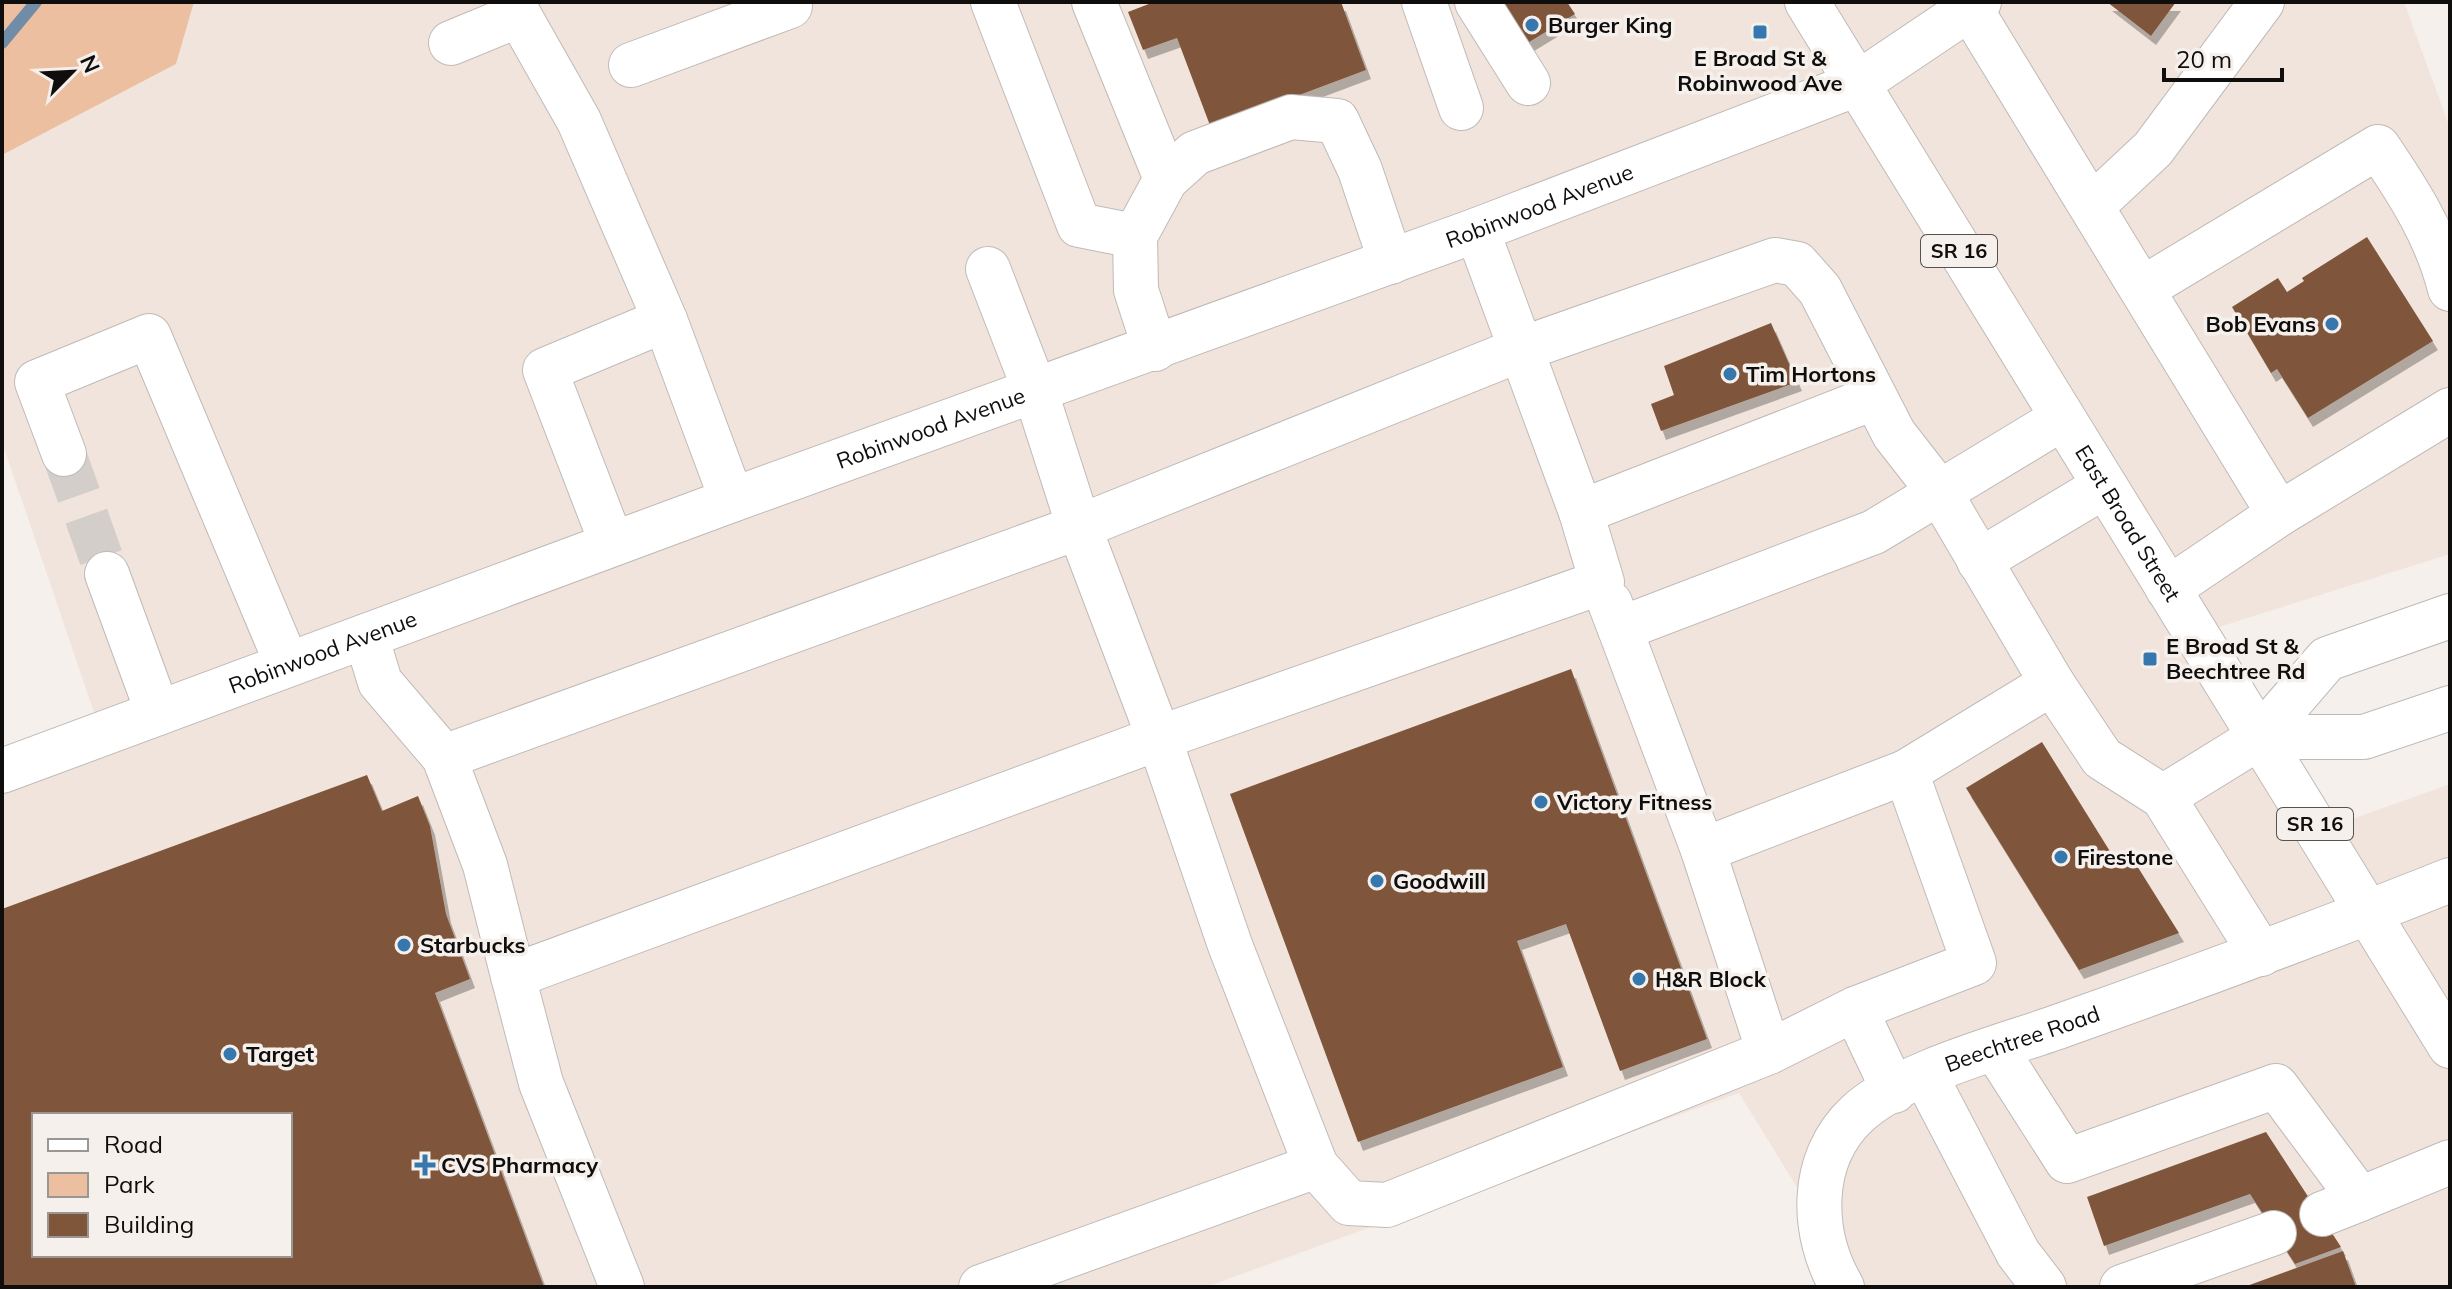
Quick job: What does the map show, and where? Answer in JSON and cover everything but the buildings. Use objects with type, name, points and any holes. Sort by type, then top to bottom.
[{"type":"street","points":[[993,2],[1079,225],[1135,236]]},
{"type":"street","points":[[1094,2],[1166,179]]},
{"type":"street","points":[[1424,2],[1461,108]]},
{"type":"street","points":[[1477,2],[1528,83]]},
{"type":"street","name":"East Broad Street","points":[[1807,2],[2061,419],[2450,1046]]},
{"type":"street","points":[[2092,206],[2153,149],[2262,2]]},
{"type":"street","points":[[631,65],[790,6]]},
{"type":"street","points":[[1975,6],[2279,514]]},
{"type":"street","name":"Robinwood Avenue","points":[[2,771],[732,500],[1036,393],[1391,262],[1857,84],[1975,6]]},
{"type":"street","points":[[451,43],[519,15],[579,121],[665,320],[732,500]]},
{"type":"street","points":[[1155,349],[1136,290],[1135,236],[1166,179],[1195,153],[1291,117],[1337,121],[1360,170],[1391,262]]},
{"type":"street","points":[[2142,289],[2378,147],[2412,196],[2445,268],[2450,289]]},
{"type":"street","points":[[1477,230],[1581,512],[1602,582],[1703,850],[1769,1052]]},
{"type":"street","points":[[444,757],[1079,527],[1519,350],[1775,260],[1797,264],[1820,290],[1894,434],[1940,493],[2052,683],[2102,758],[2163,797],[2261,954]]},
{"type":"street","points":[[988,269],[1036,393],[1079,527],[1159,738],[1230,945],[1316,1166],[1349,1203],[1387,1205],[1769,1052],[1855,1009],[1974,963],[1906,772]]},
{"type":"street","points":[[612,544],[545,370],[665,320]]},
{"type":"street","points":[[64,454],[37,382],[149,336],[287,664]]},
{"type":"street","points":[[1581,512],[1873,398]]},
{"type":"street","points":[[2168,589],[2279,514],[2450,410]]},
{"type":"street","points":[[1620,629],[1874,532],[2061,419]]},
{"type":"street","points":[[1979,561],[2103,487]]},
{"type":"street","points":[[107,574],[158,713]]},
{"type":"street","points":[[513,976],[1159,738],[1602,582]]},
{"type":"street","points":[[2163,797],[2260,737],[2327,659],[2450,616]]},
{"type":"street","points":[[366,636],[380,682],[444,757],[485,865],[541,1083],[622,1287]]},
{"type":"street","points":[[1703,850],[1906,772],[2052,683]]},
{"type":"street","points":[[2260,737],[2364,737],[2450,708]]},
{"type":"street","name":"Beechtree Road","points":[[1842,1287],[1827,1261],[1817,1221],[1821,1183],[1834,1146],[1857,1114],[1909,1083],[2261,954],[2450,880]]},
{"type":"street","points":[[1855,1009],[1909,1083],[2018,1253],[2044,1287]]},
{"type":"street","points":[[1996,1050],[2067,1161],[2276,1086],[2341,1206],[2450,1162]]},
{"type":"street","points":[[981,1287],[1316,1166]]},
{"type":"street","points":[[2122,1287],[2274,1233]]},
{"type":"shaded area","points":[[194,2],[2404,2],[2450,128],[2450,554],[2197,634],[2319,831],[2450,784],[2450,1287],[1858,1287],[1739,1093],[1206,1287],[2,1287],[2,774],[102,736],[2,442],[2,155],[176,64]]},
{"type":"green space","points":[[2,2],[194,2],[176,64],[2,155]]},
{"type":"waterway","points":[[2,43],[36,2]]},
{"type":"tunnel","points":[[64,454],[107,574]]},
{"type":"place","name":"Burger King","points":[[1532,25]]},
{"type":"place","name":"E Broad St & Robinwood Ave","points":[[1760,32]]},
{"type":"place","name":"Bob Evans","points":[[2332,324]]},
{"type":"place","name":"Tim Hortons","points":[[1730,374]]},
{"type":"place","name":"E Broad St & Beechtree Rd","points":[[2150,659]]},
{"type":"place","name":"Victory Fitness","points":[[1541,802]]},
{"type":"place","name":"Firestone","points":[[2061,857]]},
{"type":"place","name":"Goodwill","points":[[1377,881]]},
{"type":"place","name":"Starbucks","points":[[404,945]]},
{"type":"place","name":"H&R Block","points":[[1639,979]]},
{"type":"place","name":"Target","points":[[230,1054]]},
{"type":"place","name":"CVS Pharmacy","points":[[425,1165]]}]
